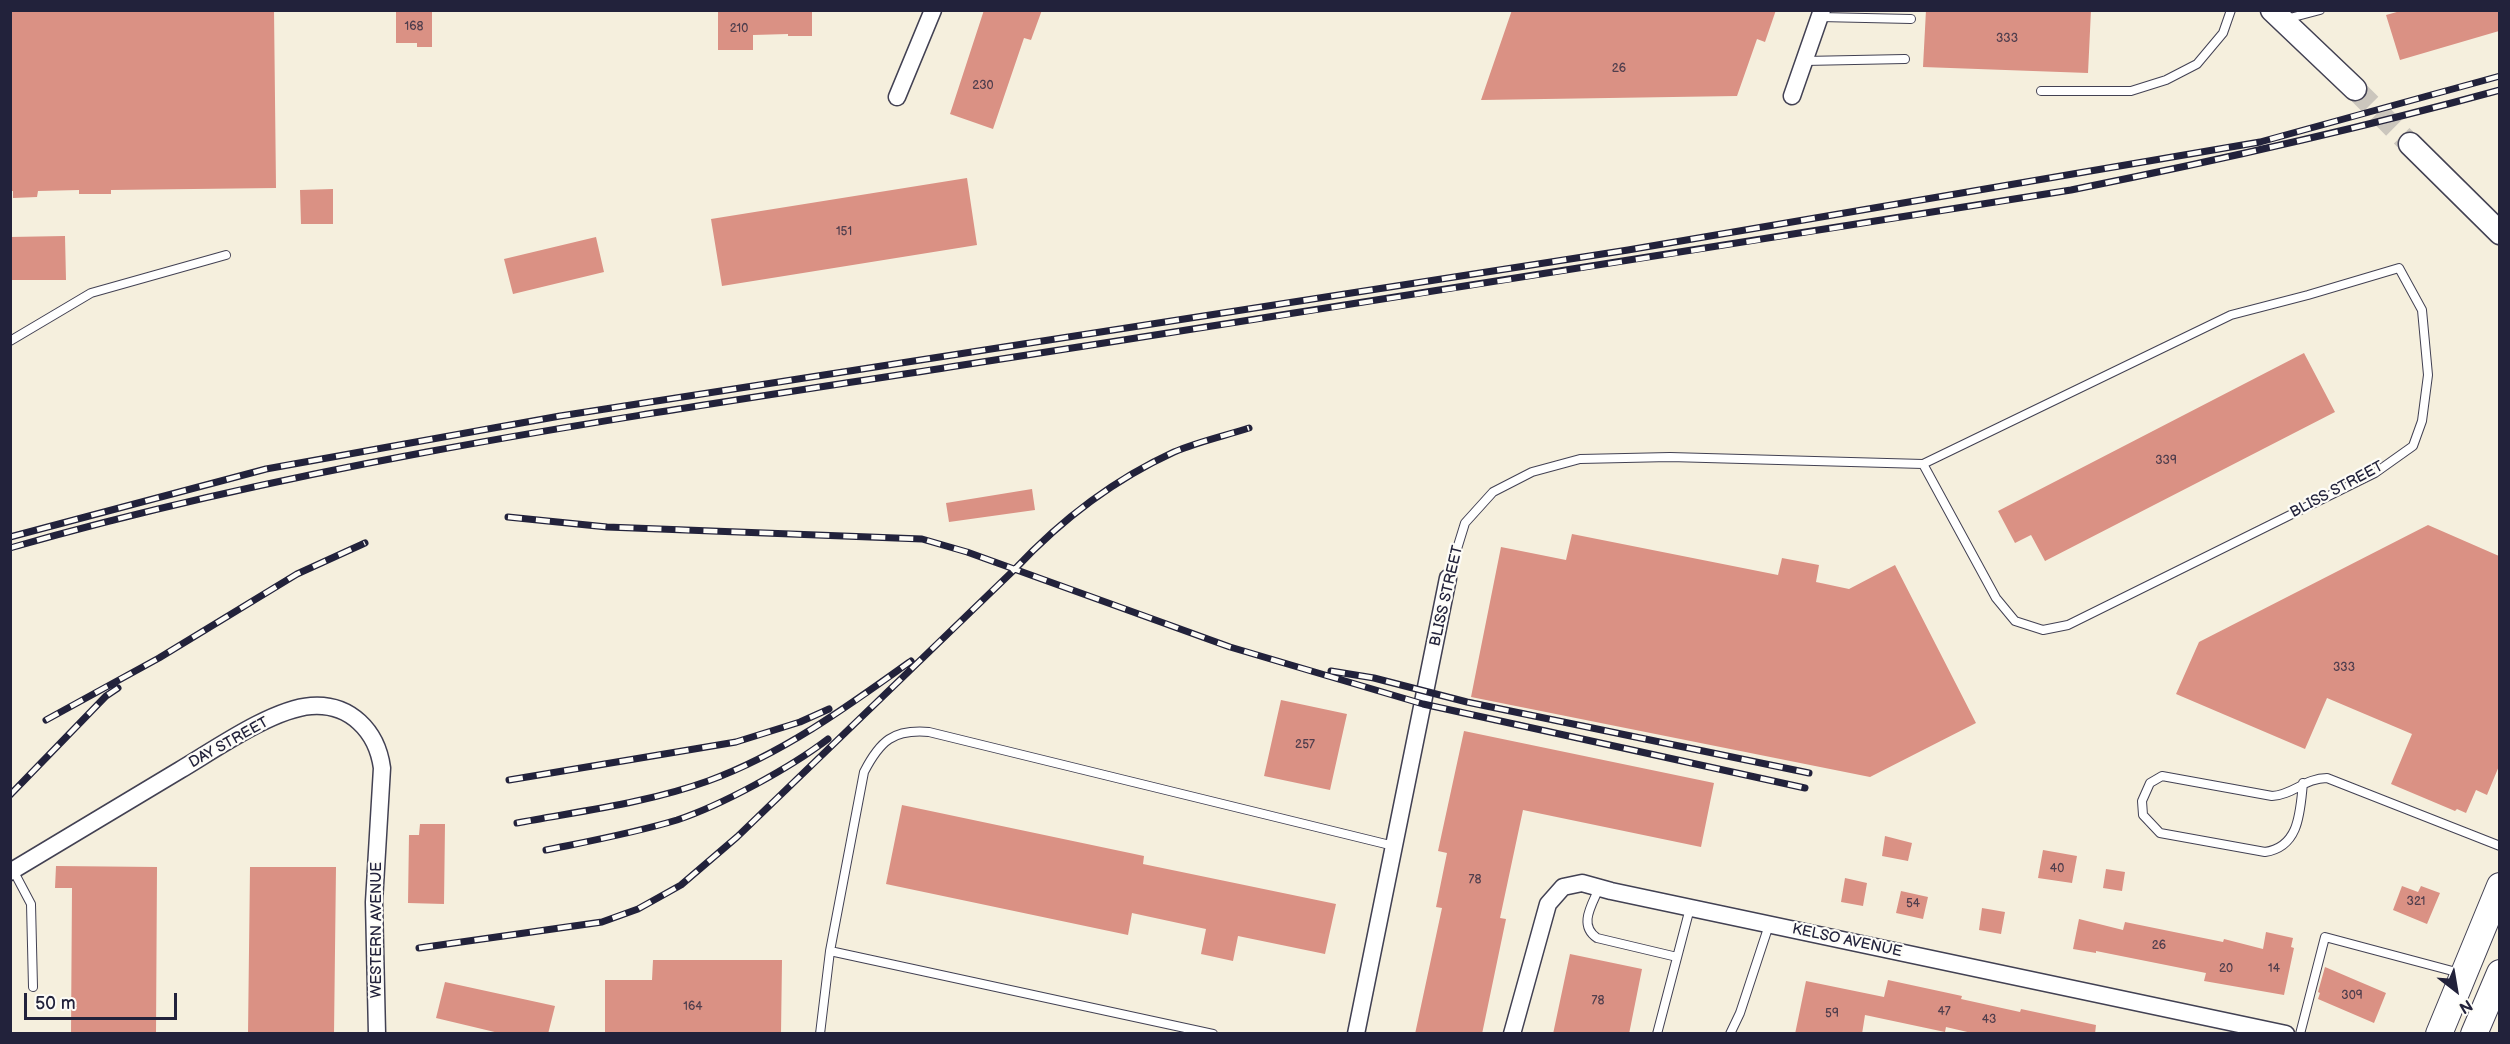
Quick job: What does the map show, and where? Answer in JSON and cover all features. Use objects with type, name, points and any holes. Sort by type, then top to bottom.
[{"type":"main road","points":[[2277,15],[2355,89]]},
{"type":"main road","points":[[2410,144],[2499,233]]},
{"type":"main road","points":[[2439,1034],[2499,886]]},
{"type":"main road","points":[[2474,1034],[2499,973]]},
{"type":"street","points":[[897,97],[933,10]]},
{"type":"street","points":[[1792,96],[1821,14]]},
{"type":"street","name":"BLISS STREET","points":[[1356,1034],[1448,578]]},
{"type":"street","name":"DAY STREET","points":[[12,871],[253,728],[297,708],[311,706],[333,709],[353,717],[374,739],[382,768],[380,826]]},
{"type":"street","name":"WESTERN AVENUE","points":[[377,1034],[374,902],[380,826]]},
{"type":"street","name":"KELSO AVENUE","points":[[1512,1034],[1548,904],[1563,887],[1582,883],[1769,925],[2286,1034]]},
{"type":"lane","points":[[2042,91],[2131,91],[2166,80],[2197,64],[2223,33],[2231,10]]},
{"type":"lane","points":[[2277,15],[2320,10]]},
{"type":"lane","points":[[1821,14],[1911,19]]},
{"type":"lane","points":[[1804,61],[1905,59]]},
{"type":"lane","points":[[10,341],[91,292],[226,255]]},
{"type":"lane","name":"BLISS STREET","points":[[1448,578],[1465,523],[1493,492],[1532,472],[1580,459],[1670,457],[1923,464],[2231,315],[2399,268],[2422,310],[2428,375],[2422,421],[2413,446],[2375,473],[2068,625],[2043,630],[2016,621],[1996,598],[1923,464]]},
{"type":"lane","points":[[820,1034],[830,951],[864,772],[872,756],[886,740],[908,730],[929,732],[1395,846]]},
{"type":"lane","points":[[2303,783],[2300,816],[2295,832],[2289,841],[2276,851],[2265,852],[2160,833],[2142,815],[2142,801],[2150,783],[2162,776],[2272,796],[2284,795],[2303,783],[2314,778],[2327,778],[2499,846]]},
{"type":"lane","points":[[12,871],[31,904],[33,987]]},
{"type":"lane","points":[[1599,888],[1586,924],[1588,933],[1597,938],[1677,957]]},
{"type":"lane","points":[[1657,1034],[1690,908]]},
{"type":"lane","points":[[1730,1034],[1740,1013],[1769,925]]},
{"type":"lane","points":[[2300,1034],[2325,937],[2463,974]]},
{"type":"lane","points":[[830,951],[1213,1034]]},
{"type":"building","points":[[10,10],[274,10],[276,188],[111,190],[111,194],[79,194],[79,190],[38,191],[37,197],[13,198],[13,191],[10,191]]},
{"type":"building","points":[[396,10],[432,10],[432,47],[417,47],[417,43],[396,43]]},
{"type":"building","points":[[718,10],[812,10],[812,36],[753,35],[753,50],[718,50]]},
{"type":"building","points":[[984,10],[1042,10],[1031,40],[1024,38],[993,129],[950,114]]},
{"type":"building","points":[[1512,10],[1776,10],[1765,42],[1757,39],[1737,96],[1481,100]]},
{"type":"building","points":[[1926,10],[2091,10],[2088,73],[1923,67]]},
{"type":"building","points":[[2404,10],[2499,10],[2499,31],[2400,60],[2386,15]]},
{"type":"building","points":[[967,178],[977,245],[722,286],[711,219]]},
{"type":"building","points":[[333,189],[333,224],[301,224],[300,190]]},
{"type":"building","points":[[65,236],[66,280],[10,280],[10,237]]},
{"type":"building","points":[[596,237],[604,272],[513,294],[504,259]]},
{"type":"building","points":[[2304,353],[2335,412],[2045,561],[2031,535],[2015,543],[1998,511]]},
{"type":"building","points":[[1032,489],[1035,510],[949,522],[946,503]]},
{"type":"building","points":[[2428,525],[2499,556],[2499,766],[2487,795],[2476,790],[2466,813],[2457,809],[2455,811],[2391,784],[2412,734],[2327,698],[2305,749],[2176,694],[2199,642]]},
{"type":"building","points":[[1572,534],[1778,575],[1782,558],[1819,565],[1816,582],[1849,589],[1895,565],[1976,723],[1870,777],[1471,697],[1501,547],[1566,560]]},
{"type":"building","points":[[1281,700],[1347,714],[1330,790],[1264,776]]},
{"type":"building","points":[[1464,731],[1714,783],[1701,847],[1523,810],[1500,918],[1506,919],[1482,1034],[1415,1034],[1442,908],[1436,907],[1447,853],[1438,851]]},
{"type":"building","points":[[902,805],[1144,856],[1143,864],[1336,904],[1325,954],[1238,936],[1233,961],[1201,954],[1206,929],[1132,913],[1128,935],[886,884]]},
{"type":"building","points":[[420,824],[445,824],[444,904],[408,903],[409,835],[419,835]]},
{"type":"building","points":[[1885,836],[1912,843],[1908,861],[1882,856]]},
{"type":"building","points":[[2043,850],[2077,856],[2072,883],[2038,878]]},
{"type":"building","points":[[56,866],[157,867],[156,1034],[71,1034],[72,888],[55,888]]},
{"type":"building","points":[[250,867],[336,867],[334,1034],[248,1034]]},
{"type":"building","points":[[2106,869],[2125,872],[2122,891],[2103,888]]},
{"type":"building","points":[[1845,878],[1867,883],[1863,906],[1841,902]]},
{"type":"building","points":[[2402,886],[2418,892],[2421,886],[2440,893],[2427,924],[2393,910]]},
{"type":"building","points":[[1901,891],[1928,897],[1923,919],[1896,913]]},
{"type":"building","points":[[1982,908],[2005,912],[2001,934],[1979,930]]},
{"type":"building","points":[[2079,919],[2123,930],[2125,922],[2223,942],[2224,939],[2263,949],[2266,932],[2293,938],[2291,947],[2294,948],[2284,995],[2204,981],[2206,973],[2096,951],[2096,953],[2073,949]]},
{"type":"building","points":[[1570,954],[1642,969],[1629,1034],[1553,1034]]},
{"type":"building","points":[[653,960],[782,960],[781,1034],[605,1034],[605,980],[652,980]]},
{"type":"building","points":[[2325,967],[2386,993],[2374,1023],[2318,999]]},
{"type":"building","points":[[1888,980],[1962,996],[1961,999],[2020,1012],[2021,1009],[2096,1025],[2095,1034],[1976,1034],[1946,1027],[1945,1032],[1865,1015],[1862,1034],[1795,1034],[1806,981],[1884,997]]},
{"type":"building","points":[[445,982],[555,1006],[548,1034],[503,1034],[436,1018]]},
{"type":"tunnel","points":[[2355,89],[2410,144]]},
{"type":"railway","points":[[10,537],[266,469],[560,416],[1628,250],[2260,142],[2500,76]]},
{"type":"railway","points":[[10,548],[242,489],[477,443],[2071,190],[2286,144],[2500,90]]},
{"type":"railway","points":[[419,948],[602,922],[638,909],[681,885],[737,837],[1032,551],[1069,518],[1130,475],[1152,463],[1183,448],[1249,428]]},
{"type":"railway","points":[[508,517],[607,527],[922,539],[967,552],[1230,647],[1423,704],[1805,788]]},
{"type":"railway","points":[[46,720],[159,658],[297,574],[365,543]]},
{"type":"railway","points":[[517,823],[614,806],[661,795],[685,789],[735,770],[813,728],[911,661]]},
{"type":"railway","points":[[1331,671],[1374,678],[1467,702],[1809,773]]},
{"type":"railway","points":[[10,795],[106,696],[118,688]]},
{"type":"railway","points":[[509,780],[736,742],[800,722],[829,709]]},
{"type":"railway","points":[[546,850],[645,829],[695,813],[755,785],[795,762],[828,739]]}]
